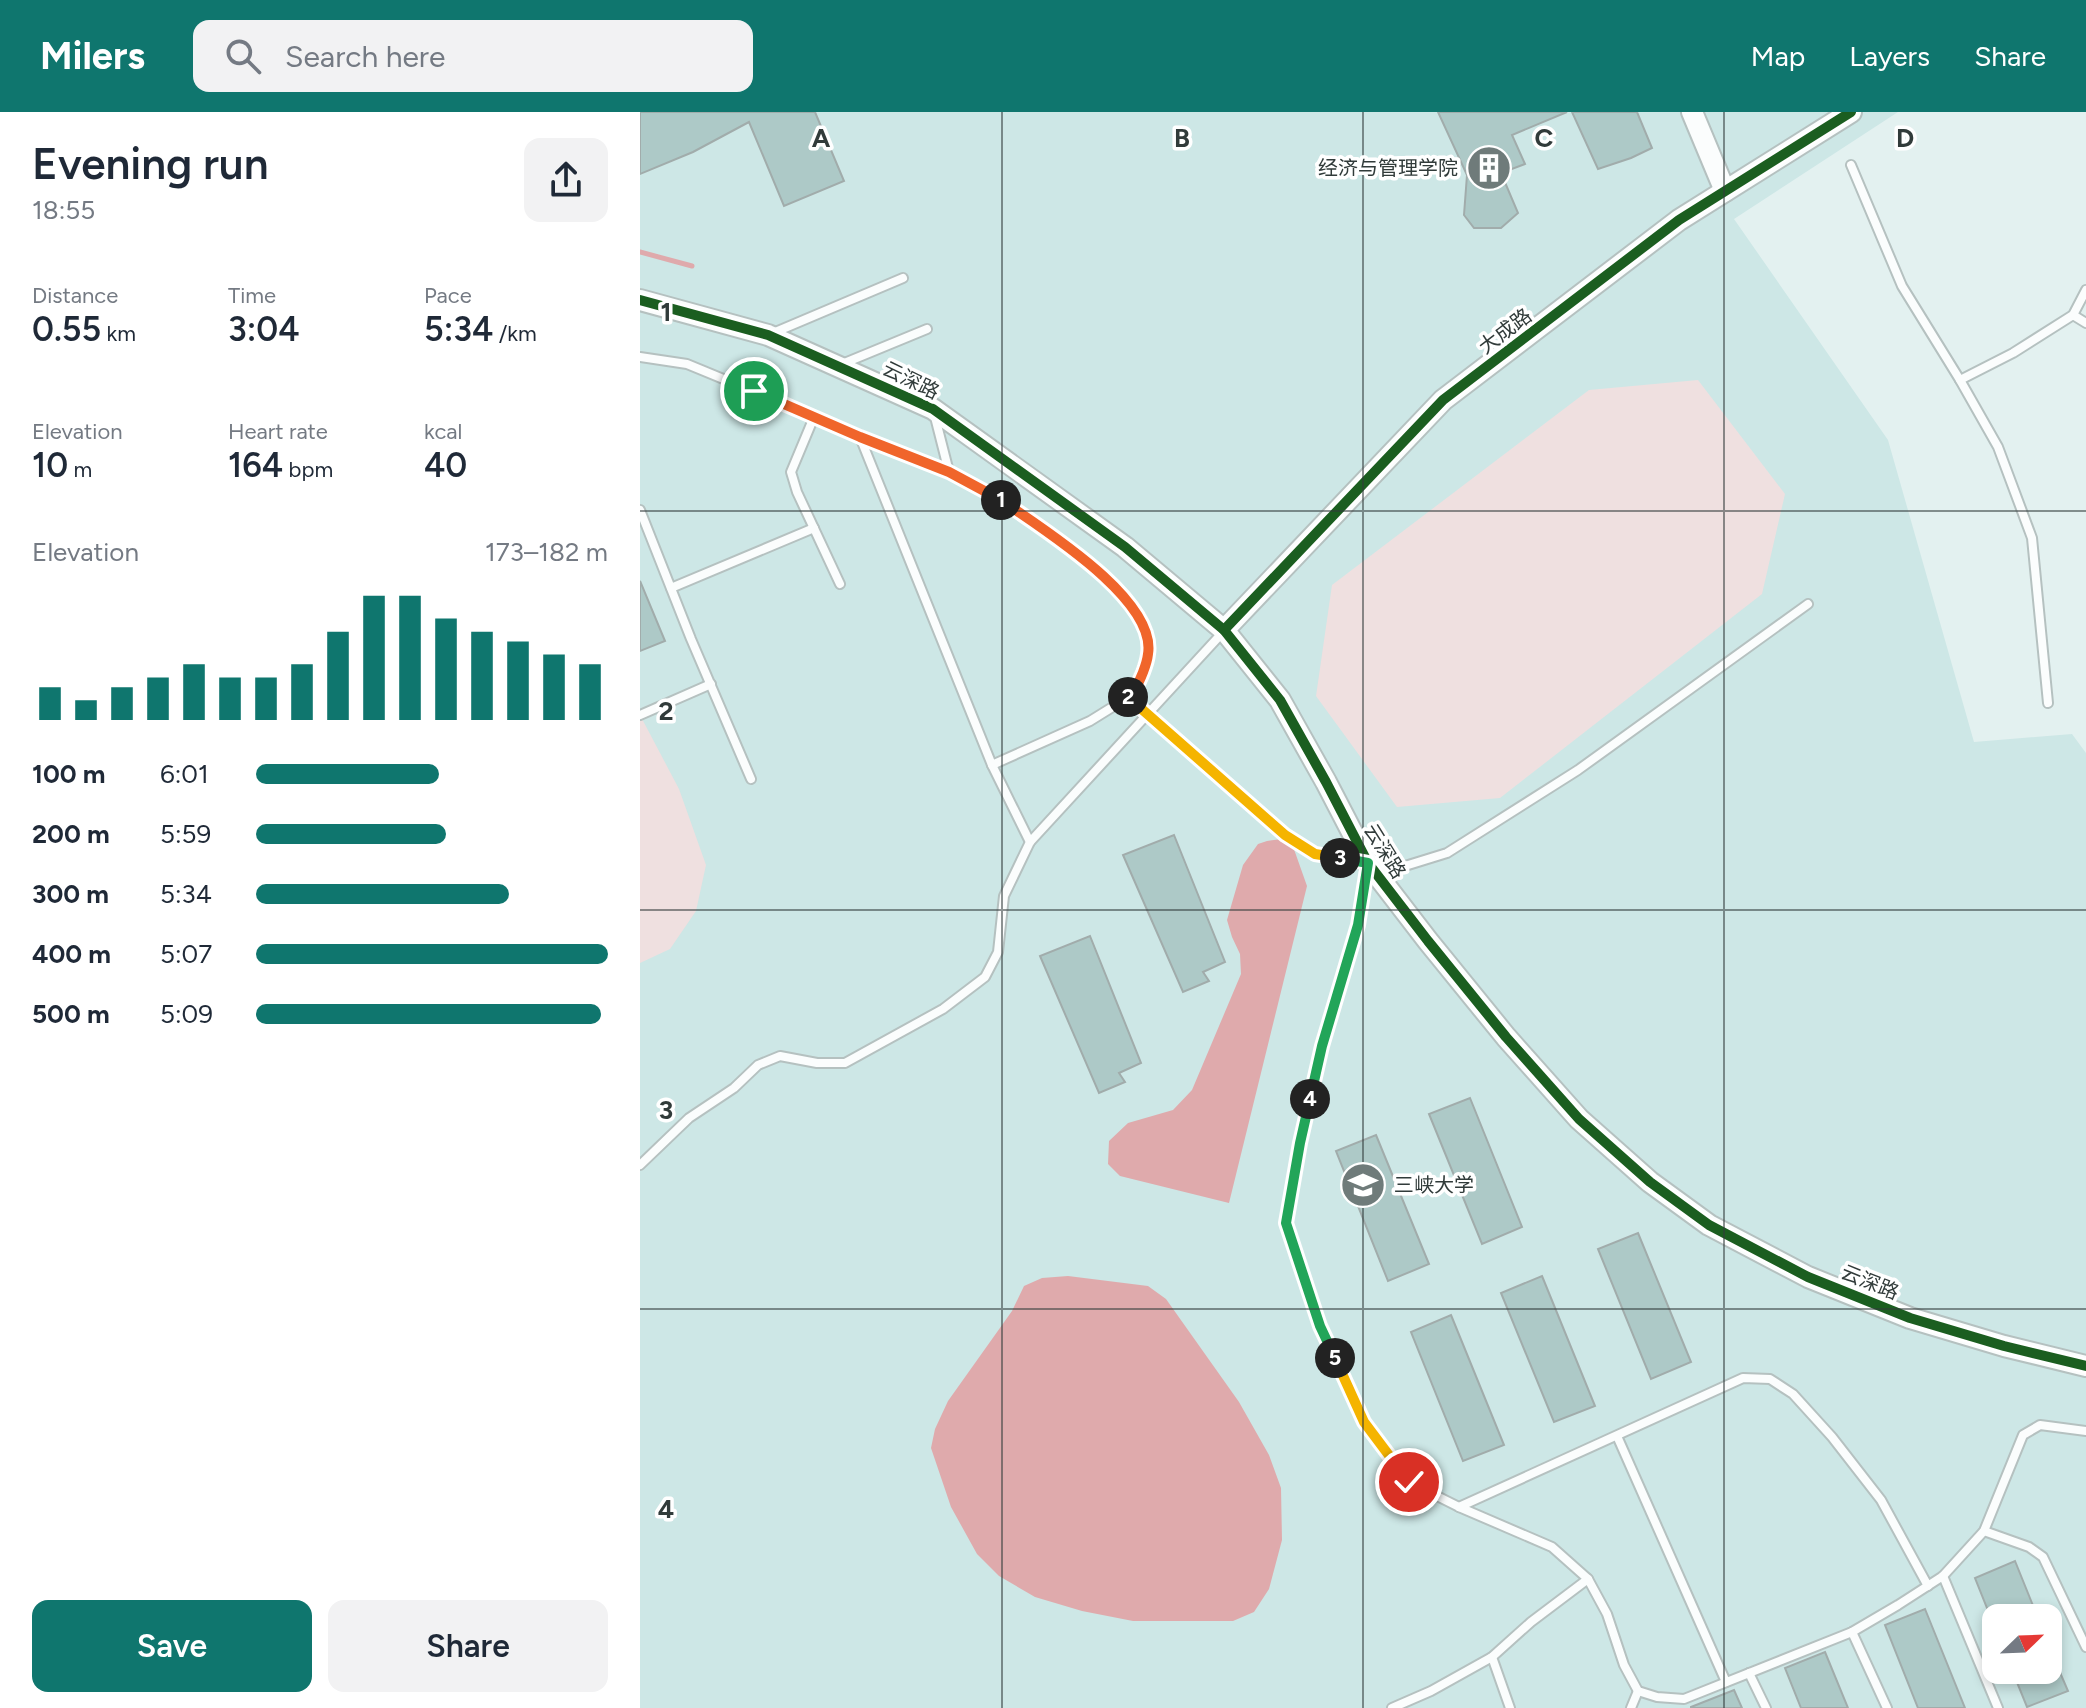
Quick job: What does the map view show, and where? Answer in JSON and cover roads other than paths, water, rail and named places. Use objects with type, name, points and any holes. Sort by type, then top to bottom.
[{"type":"street","points":[[1692,112],[1725,191]]},
{"type":"street","name":"大成路","points":[[1224,630],[1443,400],[1679,220],[1851,112]]},
{"type":"street","name":"云深路","points":[[640,300],[768,335],[933,409],[1125,547],[1224,630],[1280,700],[1368,863],[1428,941],[1506,1037],[1579,1119],[1650,1182],[1709,1225],[1808,1277],[1910,1318],[2086,1366]]},
{"type":"lane","points":[[1851,165],[1902,286],[1998,447],[2032,538],[2048,703]]},
{"type":"lane","points":[[768,335],[903,278]]},
{"type":"lane","points":[[1960,380],[2013,353],[2073,315],[2086,290]]},
{"type":"lane","points":[[2073,315],[2086,323]]},
{"type":"lane","points":[[838,365],[927,329]]},
{"type":"lane","points":[[640,357],[687,364],[949,472],[994,495],[1074,550],[1140,616],[1147,631],[1148,654],[1135,688],[1090,721],[992,765]]},
{"type":"lane","points":[[933,409],[949,472]]},
{"type":"lane","points":[[814,417],[791,472],[797,492],[840,584]]},
{"type":"lane","points":[[860,437],[992,765],[1030,842]]},
{"type":"lane","points":[[640,510],[751,779]]},
{"type":"lane","points":[[671,588],[814,528]]},
{"type":"lane","points":[[1127,696],[1290,838],[1315,854],[1405,866],[1447,853],[1578,770],[1808,604]]},
{"type":"lane","points":[[640,1165],[689,1118],[734,1088],[758,1065],[780,1056],[817,1063],[845,1063],[943,1009],[985,977],[998,952],[1004,896],[1030,842],[1224,630]]},
{"type":"lane","points":[[640,715],[711,684]]},
{"type":"lane","points":[[1368,863],[1358,925],[1322,1046],[1286,1223],[1320,1326],[1364,1422],[1409,1482],[1552,1547],[1588,1579],[1607,1614],[1624,1665],[1638,1691],[1686,1703],[1726,1682],[1852,1632],[1943,1576],[1984,1531],[2023,1435],[2040,1425],[2086,1431]]},
{"type":"lane","points":[[1459,1507],[1743,1378],[1770,1379],[1793,1394],[1868,1482],[1928,1586]]},
{"type":"lane","points":[[1617,1436],[1726,1682]]},
{"type":"lane","points":[[1984,1531],[2029,1547],[2043,1557],[2086,1647]]},
{"type":"lane","points":[[1943,1576],[1998,1708]]},
{"type":"lane","points":[[1392,1708],[1431,1691],[1492,1657],[1531,1622],[1588,1579]]},
{"type":"lane","points":[[1852,1632],[1887,1708]]},
{"type":"lane","points":[[1492,1657],[1510,1708]]},
{"type":"lane","points":[[1749,1673],[1766,1708]]},
{"type":"lane","points":[[1631,1708],[1638,1691]]},
{"type":"waterway","points":[[640,252],[692,266]]},
{"type":"place","name":"经济与管理学院","points":[[1489,168]]},
{"type":"place","name":"三峡大学","points":[[1363,1185]]}]
